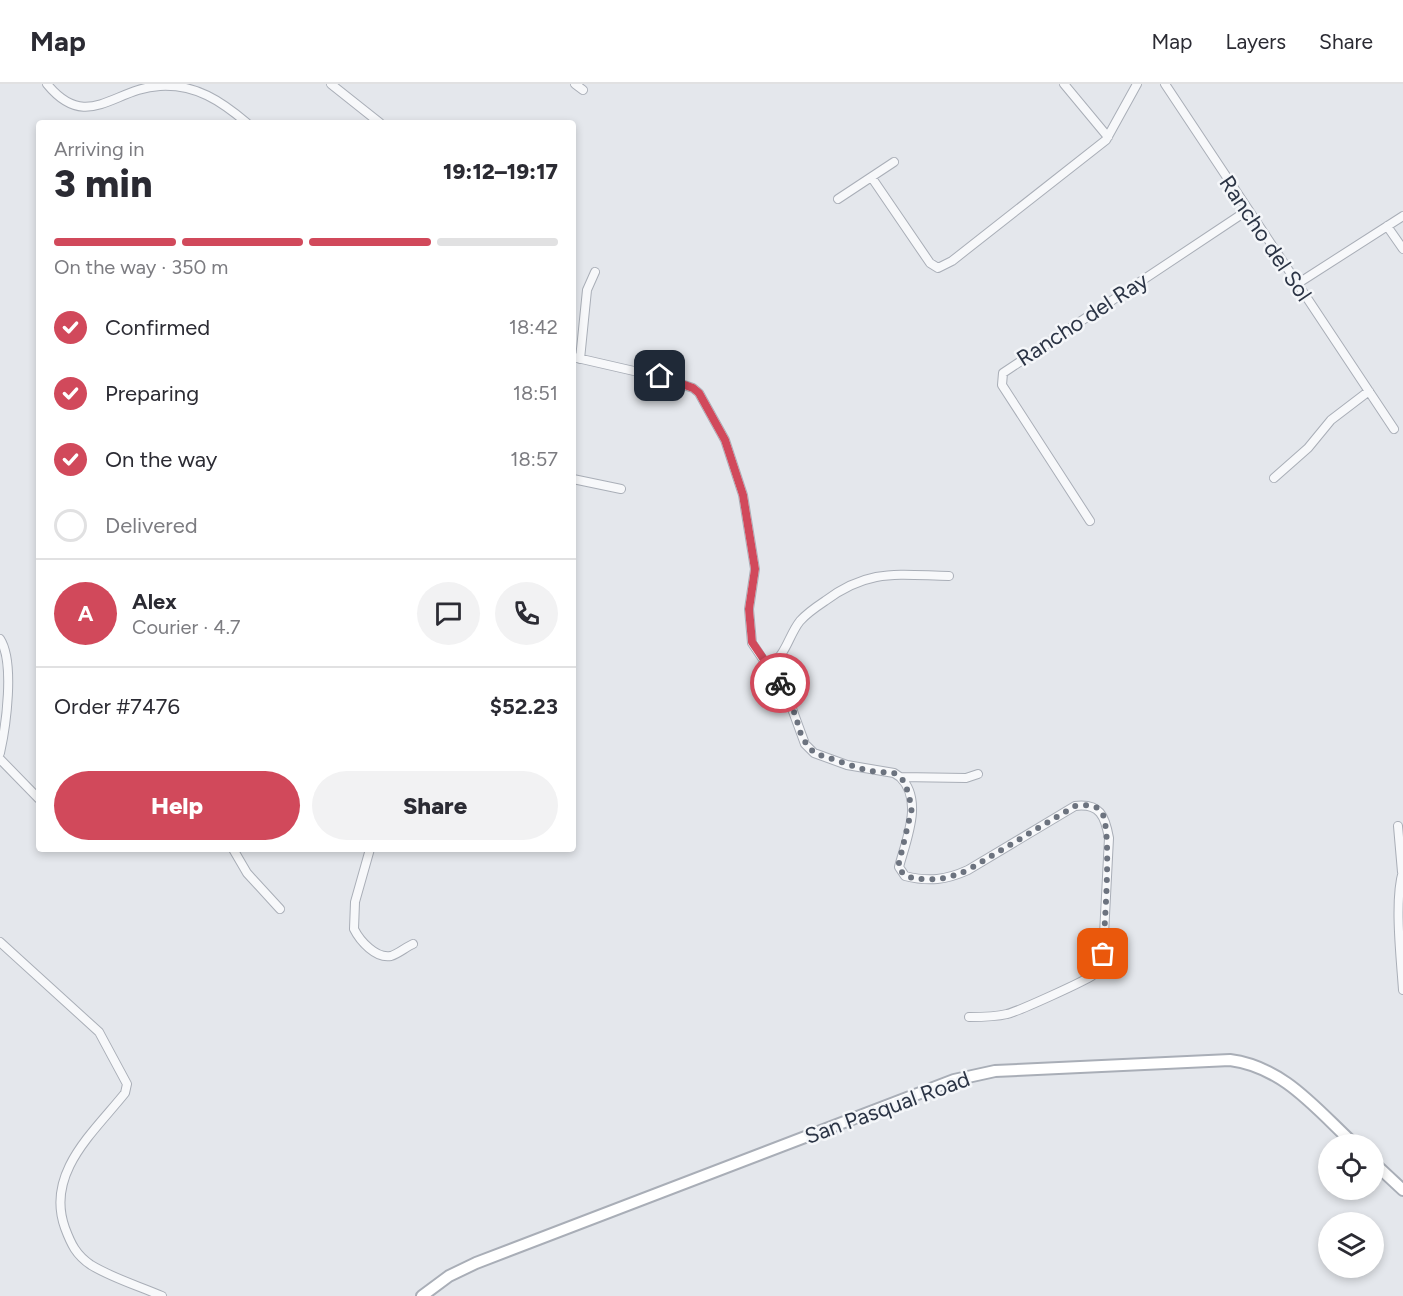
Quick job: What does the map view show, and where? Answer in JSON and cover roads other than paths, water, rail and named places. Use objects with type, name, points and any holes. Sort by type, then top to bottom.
[{"type":"main road","name":"San Pasqual Road","points":[[422,1296],[449,1276],[476,1263],[954,1080],[995,1071],[1230,1060],[1249,1062],[1271,1071],[1294,1087],[1343,1134]]},
{"type":"main road","points":[[1384,1172],[1403,1190]]},
{"type":"street","points":[[47,84],[61,99],[74,106],[95,107],[159,86],[196,90],[221,102],[243,120]]},
{"type":"street","points":[[331,84],[376,120]]},
{"type":"street","points":[[576,84],[583,90]]},
{"type":"street","points":[[1064,84],[1108,137]]},
{"type":"street","points":[[872,178],[930,263],[938,268],[952,261],[1108,137],[1137,84]]},
{"type":"street","name":"Rancho del Sol","points":[[1165,84],[1394,429]]},
{"type":"street","points":[[838,199],[894,162]]},
{"type":"street","name":"Rancho del Ray","points":[[1089,521],[1002,385],[1003,373],[1248,210]]},
{"type":"street","points":[[1297,285],[1403,216]]},
{"type":"street","points":[[1388,226],[1403,249]]},
{"type":"street","points":[[595,272],[587,290],[577,358],[660,376],[693,388],[703,400],[725,440],[743,495],[755,569],[749,629],[752,642],[787,695],[802,738],[814,753],[847,765],[894,773],[909,789],[912,808],[898,867],[905,876],[918,879],[952,877],[968,870],[1075,806],[1095,807],[1102,812],[1109,838],[1103,954],[1098,970],[1092,976],[1046,996],[1023,1010],[969,1017]]},
{"type":"street","points":[[1274,478],[1308,448],[1331,420],[1369,391]]},
{"type":"street","points":[[576,480],[621,489]]},
{"type":"street","points":[[768,666],[780,657],[791,634],[806,615],[857,580],[876,575],[949,576]]},
{"type":"street","points":[[0,639],[6,648],[10,670],[0,753]]},
{"type":"street","points":[[0,759],[36,796]]},
{"type":"street","points":[[900,777],[966,778],[978,774]]},
{"type":"street","points":[[1398,826],[1403,871],[1400,952],[1403,990]]},
{"type":"street","points":[[235,852],[247,873],[280,909]]},
{"type":"street","points":[[369,852],[355,902],[354,928],[367,946],[379,955],[391,956],[413,944]]},
{"type":"street","points":[[0,942],[99,1032],[127,1084],[125,1093],[70,1163],[62,1178],[60,1193],[62,1220],[72,1246],[80,1257],[92,1266],[162,1296]]}]
